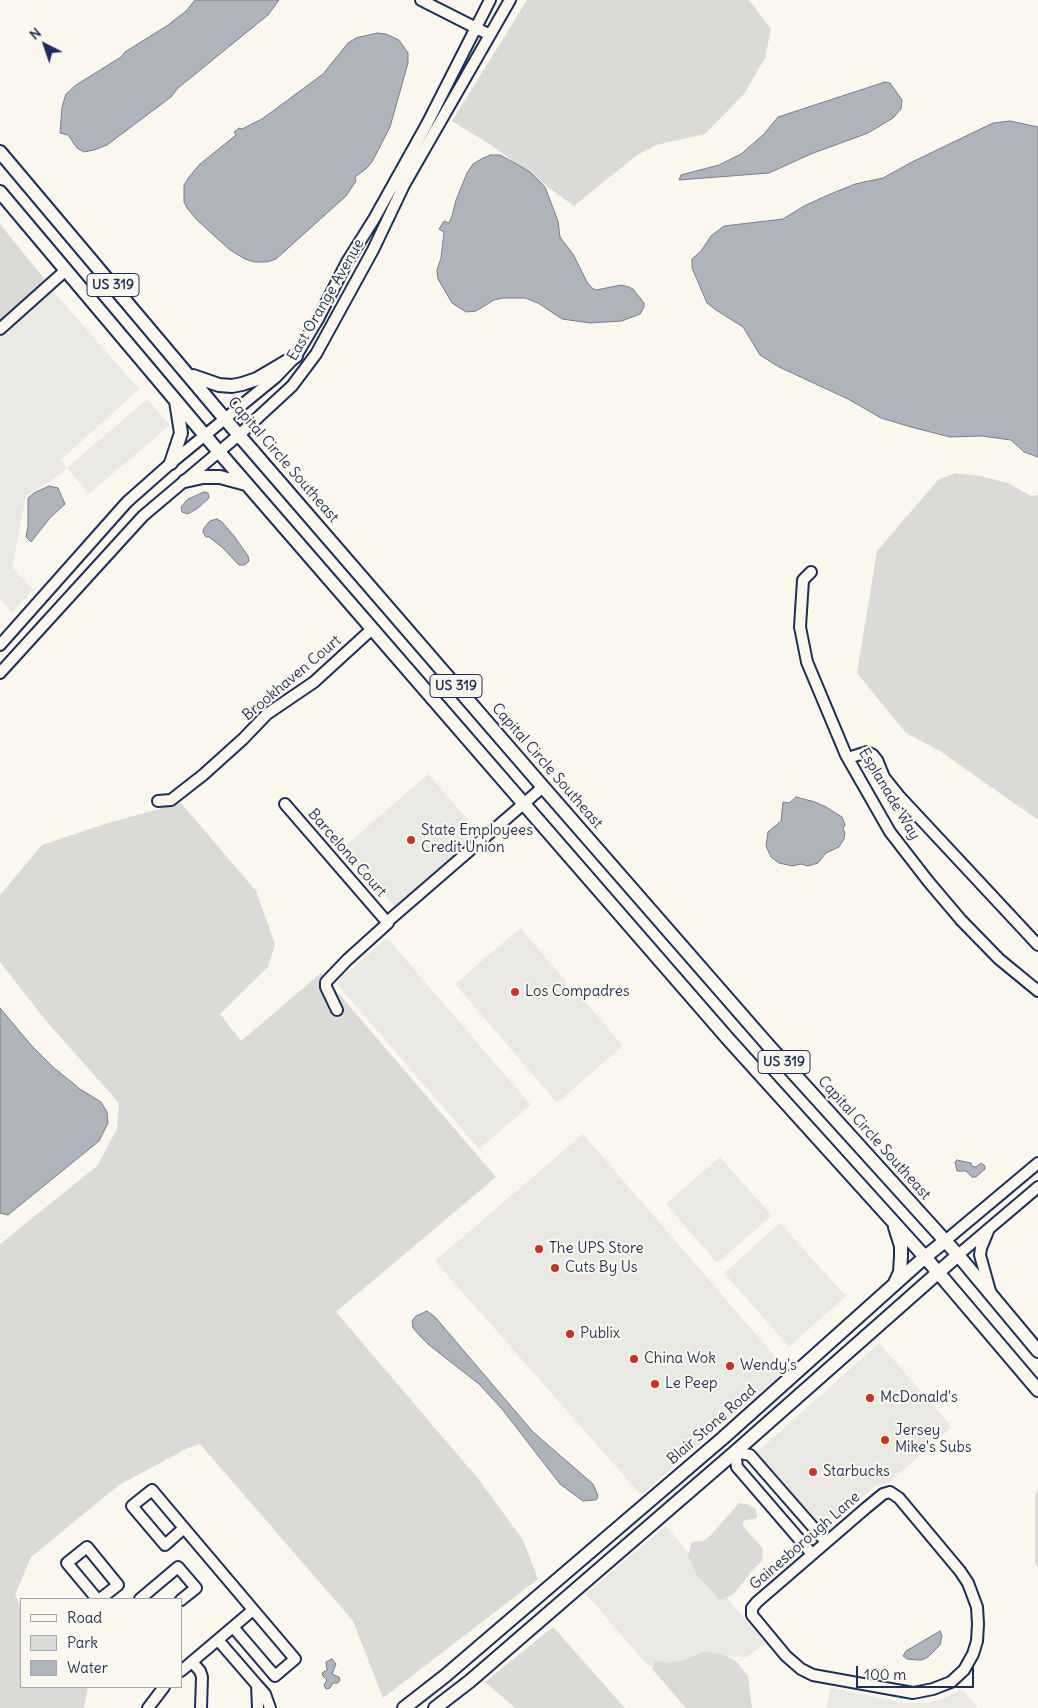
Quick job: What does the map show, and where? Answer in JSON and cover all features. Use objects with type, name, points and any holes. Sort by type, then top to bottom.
[{"type":"main road","name":"Capital Circle Southeast","points":[[0,152],[226,419],[543,787],[768,1044],[946,1241],[1038,1351]]},
{"type":"main road","name":"US 319","points":[[0,192],[206,434],[219,452],[372,629],[729,1040],[925,1257],[1038,1390]]},
{"type":"main road","points":[[188,374],[218,386],[237,385],[257,379],[296,356]]},
{"type":"main road","points":[[171,463],[181,433],[176,399]]},
{"type":"main road","points":[[184,481],[204,477],[220,477],[247,484]]},
{"type":"main road","points":[[894,1223],[902,1256],[900,1272],[894,1284]]},
{"type":"main road","name":"Blair Stone Road","points":[[404,1708],[446,1676],[723,1438],[894,1284],[946,1241]]},
{"type":"main road","points":[[435,1708],[735,1452],[958,1255]]},
{"type":"main road","points":[[723,1438],[735,1452]]},
{"type":"street","points":[[421,0],[490,35]]},
{"type":"street","name":"East Orange Avenue","points":[[0,645],[127,502],[171,463],[276,377],[296,356],[318,319],[347,262],[427,124],[490,0]]},
{"type":"street","name":"East Orange Avenue","points":[[0,673],[143,516],[240,434],[292,386],[316,354],[373,250],[404,185],[510,0]]},
{"type":"street","points":[[0,329],[66,270]]},
{"type":"street","name":"Esplanade Way","points":[[811,572],[803,580],[800,627],[807,662],[848,758],[890,832],[928,881],[961,920],[999,959],[1038,991]]},
{"type":"street","name":"Brookhaven Court","points":[[158,801],[171,800],[203,775],[243,739],[267,714],[314,682],[372,629]]},
{"type":"street","points":[[848,758],[867,752],[872,755],[877,760],[884,777],[900,797],[1038,944]]},
{"type":"street","points":[[337,1010],[326,987],[326,982],[387,922],[543,787]]},
{"type":"street","name":"Barcelona Court","points":[[285,804],[387,922]]},
{"type":"street","name":"Blair Stone Road","points":[[946,1241],[1038,1163]]},
{"type":"street","points":[[958,1255],[1038,1186]]},
{"type":"street","points":[[991,1227],[981,1248],[980,1255],[992,1297]]},
{"type":"street","points":[[812,1554],[737,1467],[735,1452],[750,1455],[826,1542]]},
{"type":"street","points":[[184,1528],[165,1545],[132,1506],[152,1490],[295,1659],[275,1676],[234,1627]]},
{"type":"street","name":"Gainesborough Lane","points":[[890,1492],[899,1498],[954,1563],[968,1583],[977,1607],[978,1624],[974,1654],[964,1670],[950,1682],[934,1689],[914,1693],[814,1675],[801,1669],[786,1656],[752,1615],[752,1608],[826,1542],[883,1494],[890,1492]]},
{"type":"street","points":[[776,1513],[790,1501]]},
{"type":"street","points":[[87,1547],[118,1585],[104,1598],[67,1563],[87,1547]]},
{"type":"street","points":[[141,1598],[178,1567],[196,1588],[182,1599]]},
{"type":"street","points":[[182,1670],[253,1610]]},
{"type":"street","points":[[218,1640],[266,1694],[271,1708],[258,1708],[257,1686]]},
{"type":"street","points":[[192,1662],[202,1676],[201,1708]]},
{"type":"street","points":[[152,1707],[163,1688]]},
{"type":"shaded area","points":[[51,289],[139,389],[61,460],[67,468],[26,496],[12,568],[33,589],[12,613],[0,598],[0,334]]},
{"type":"shaded area","points":[[147,399],[170,425],[89,494],[67,468]]},
{"type":"shaded area","name":"State Employees Credit Union","points":[[428,774],[480,833],[395,907],[343,848]]},
{"type":"shaded area","points":[[520,928],[566,981],[569,1000],[578,993],[623,1046],[557,1103],[455,984]]},
{"type":"shaded area","points":[[387,938],[531,1105],[479,1149],[336,983]]},
{"type":"shaded area","points":[[583,1134],[780,1362],[782,1367],[781,1374],[641,1495],[435,1261]]},
{"type":"shaded area","points":[[720,1157],[772,1216],[717,1263],[666,1204]]},
{"type":"shaded area","points":[[780,1223],[846,1296],[789,1347],[724,1273]]},
{"type":"shaded area","points":[[879,1343],[952,1427],[888,1483],[875,1486],[825,1530],[820,1528],[755,1454]]},
{"type":"shaded area","points":[[666,1526],[765,1643],[747,1657],[699,1655],[680,1664],[648,1666],[586,1594]]},
{"type":"shaded area","points":[[831,1688],[904,1703],[926,1703],[942,1699],[962,1689],[978,1708],[826,1708]]},
{"type":"green space","points":[[527,0],[749,0],[771,29],[765,58],[744,94],[705,134],[656,145],[637,155],[574,206],[494,147],[452,121]]},
{"type":"green space","points":[[0,224],[46,281],[0,321]]},
{"type":"green space","points":[[955,473],[982,476],[1010,484],[1031,496],[1038,495],[1038,820],[940,751],[906,733],[857,673],[877,551],[938,480]]},
{"type":"green space","points":[[181,803],[256,891],[275,944],[268,967],[220,1014],[241,1041],[321,973],[496,1177],[336,1312],[480,1481],[523,1540],[538,1579],[383,1698],[353,1621],[200,1444],[188,1448],[119,1485],[31,1557],[15,1595],[20,1604],[20,1688],[88,1688],[84,1708],[0,1708],[0,1244],[97,1166],[117,1129],[119,1103],[47,1022],[0,962],[0,895],[42,845],[108,823]]},
{"type":"green space","points":[[1038,1489],[1038,1567],[1035,1564],[1035,1495]]},
{"type":"green space","points":[[739,1503],[747,1504],[756,1509],[757,1518],[743,1521],[743,1526],[763,1549],[762,1561],[734,1594],[720,1600],[696,1574],[688,1555],[692,1542],[703,1541],[710,1536]]},
{"type":"green space","points":[[553,1627],[625,1708],[515,1708],[485,1682]]},
{"type":"green space","points":[[705,1651],[722,1654],[736,1661],[748,1676],[752,1708],[686,1708],[652,1669],[655,1661],[668,1663],[685,1660]]},
{"type":"water","points":[[195,0],[279,0],[268,15],[178,88],[171,97],[107,145],[84,152],[77,148],[68,135],[60,133],[62,107],[66,94],[76,85],[168,25],[186,11]]},
{"type":"water","points":[[377,33],[386,34],[399,40],[408,53],[408,63],[390,127],[372,162],[355,177],[356,181],[346,196],[276,259],[267,262],[254,262],[230,250],[197,220],[187,208],[184,202],[184,185],[189,177],[200,164],[236,135],[234,132],[239,128],[242,129],[262,119],[323,74],[348,43],[356,38]]},
{"type":"water","points":[[885,82],[890,83],[902,100],[901,109],[893,118],[868,133],[811,154],[769,173],[679,180],[681,175],[719,165],[741,154],[763,135],[778,117]]},
{"type":"water","points":[[1010,121],[1038,127],[1038,457],[1024,452],[1011,440],[982,436],[950,437],[881,418],[848,399],[779,367],[760,355],[743,327],[707,303],[692,268],[692,259],[701,251],[711,236],[724,226],[783,219],[804,206],[828,195],[855,184],[883,178],[993,123]]},
{"type":"water","points":[[491,155],[500,155],[530,172],[545,187],[558,221],[560,237],[573,254],[587,282],[596,290],[621,285],[633,289],[644,303],[640,314],[622,321],[590,323],[562,319],[538,303],[525,298],[494,300],[476,311],[466,312],[452,303],[438,279],[437,270],[441,258],[444,232],[439,229],[444,221],[449,223],[456,200],[467,173],[473,164]]},
{"type":"water","points":[[49,486],[58,488],[65,504],[50,518],[31,542],[26,537],[28,498]]},
{"type":"water","points":[[204,492],[208,493],[209,498],[198,508],[188,514],[182,512],[181,507],[188,499]]},
{"type":"water","points":[[217,519],[234,536],[248,556],[249,561],[245,565],[239,565],[223,548],[209,537],[206,537],[203,532],[204,528],[210,521]]},
{"type":"water","points":[[796,797],[826,807],[842,817],[845,825],[843,829],[845,833],[844,839],[839,847],[826,853],[818,863],[808,866],[801,864],[792,866],[779,863],[771,857],[766,846],[768,832],[781,821],[783,802],[789,803]]},
{"type":"water","points":[[0,1008],[31,1045],[53,1067],[80,1089],[101,1102],[107,1112],[108,1123],[99,1141],[8,1215],[0,1213]]},
{"type":"water","points":[[957,1160],[971,1163],[972,1166],[976,1167],[981,1163],[985,1166],[985,1169],[976,1177],[972,1177],[966,1171],[957,1171],[955,1162]]},
{"type":"water","points":[[427,1311],[435,1317],[533,1432],[593,1484],[598,1496],[597,1499],[583,1501],[560,1484],[502,1409],[479,1384],[420,1336],[413,1328],[412,1321],[416,1316]]},
{"type":"water","points":[[940,1631],[942,1636],[940,1645],[928,1657],[917,1660],[907,1659],[903,1656],[906,1651]]},
{"type":"water","points":[[332,1659],[336,1664],[332,1674],[339,1677],[340,1680],[326,1689],[324,1685],[327,1680],[322,1673],[327,1670],[326,1662]]},
{"type":"place","name":"State Employees Credit Union","points":[[411,840]]},
{"type":"place","name":"Los Compadres","points":[[515,992]]},
{"type":"place","name":"The UPS Store","points":[[539,1249]]},
{"type":"place","name":"Cuts By Us","points":[[555,1268]]},
{"type":"place","name":"Publix","points":[[570,1334]]},
{"type":"place","name":"China Wok","points":[[634,1359]]},
{"type":"place","name":"Wendy's","points":[[730,1366]]},
{"type":"place","name":"Le Peep","points":[[655,1384]]},
{"type":"place","name":"McDonald's","points":[[870,1398]]},
{"type":"place","name":"Jersey Mike's Subs","points":[[885,1440]]},
{"type":"place","name":"Starbucks","points":[[813,1472]]}]
